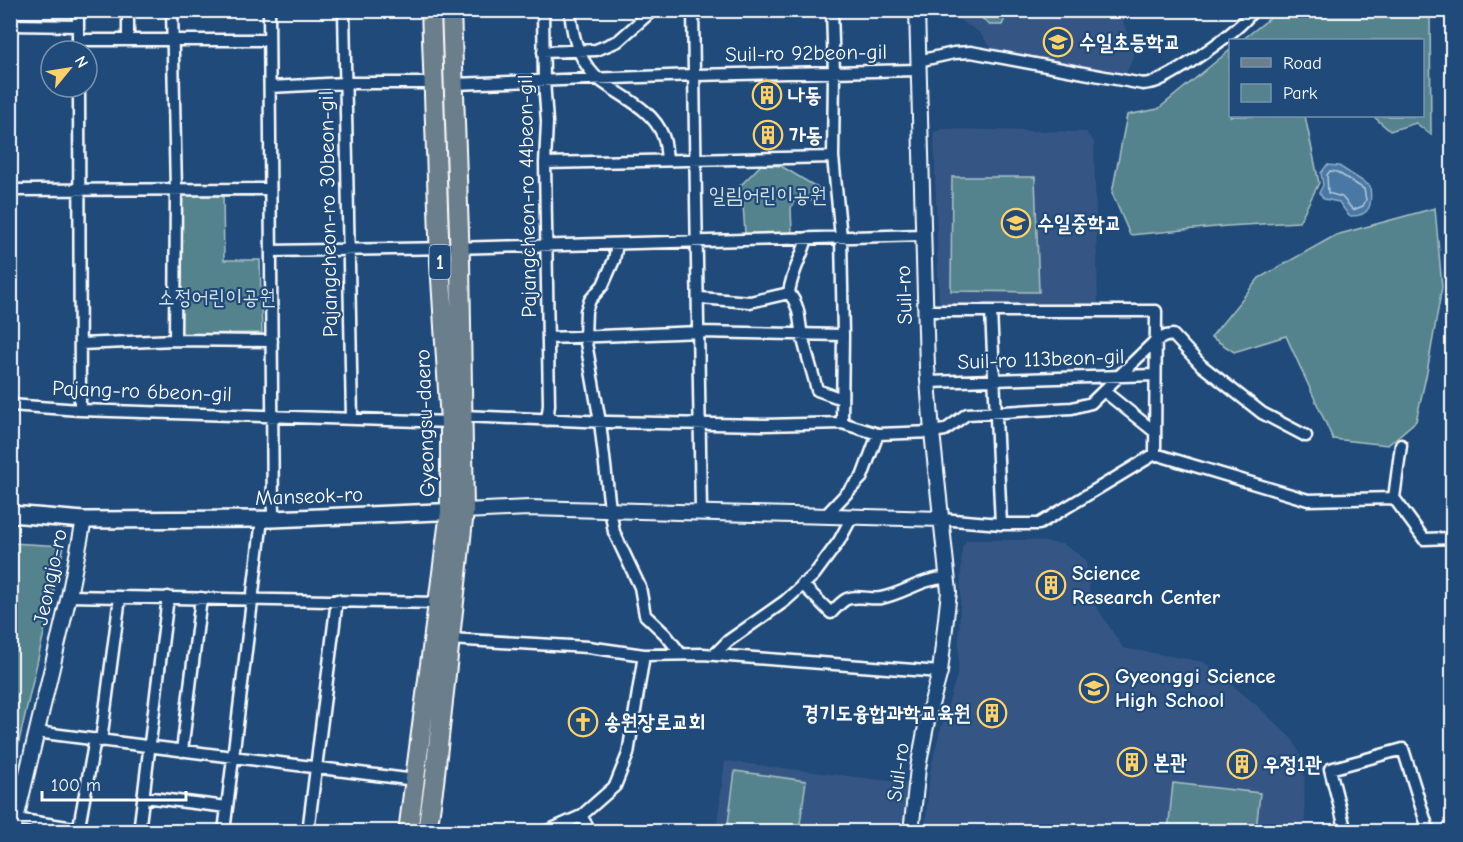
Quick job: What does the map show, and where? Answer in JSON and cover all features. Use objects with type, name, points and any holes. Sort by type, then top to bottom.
[{"type":"main road","name":"Gyeongsu-daero","points":[[431,10],[434,83],[450,248]]},
{"type":"main road","name":"Gyeongsu-daero","points":[[452,10],[454,84],[450,248],[457,512]]},
{"type":"main road","name":"Gyeongsu-daero","points":[[427,831],[450,639],[450,568],[463,459],[459,459],[454,424]]},
{"type":"main road","name":"Manseok-ro","points":[[10,514],[84,520],[267,519],[457,512]]},
{"type":"main road","name":"Gyeongsu-daero","points":[[408,831],[438,603],[450,568]]},
{"type":"street","points":[[78,10],[78,39]]},
{"type":"street","points":[[128,10],[128,39]]},
{"type":"street","points":[[172,10],[176,190],[175,340]]},
{"type":"street","points":[[224,831],[254,600],[267,519],[272,416],[269,10]]},
{"type":"street","name":"Pajangcheon-ro 30beon-gil","points":[[344,10],[352,418]]},
{"type":"street","name":"Pajangcheon-ro 44beon-gil","points":[[543,10],[547,122],[545,163],[549,338],[547,420]]},
{"type":"street","points":[[570,10],[578,49],[583,61],[599,80],[643,110],[654,122],[663,136],[667,159]]},
{"type":"street","name":"Pajangcheon-ro 44beon-gil","points":[[543,52],[596,50],[618,41],[653,10]]},
{"type":"street","points":[[693,10],[700,298],[699,423],[702,511]]},
{"type":"street","points":[[832,10],[833,157],[841,237],[842,423]]},
{"type":"street","name":"Suil-ro","points":[[911,831],[924,739],[940,672],[949,592],[928,382],[917,10]]},
{"type":"street","name":"Suil-ro 92beon-gil","points":[[454,84],[694,75],[834,73],[918,66],[954,53],[971,52],[1143,84],[1156,82],[1178,69],[1238,27],[1253,10]]},
{"type":"street","points":[[10,26],[78,26]]},
{"type":"street","points":[[99,42],[128,39],[269,40]]},
{"type":"street","points":[[270,87],[345,83],[434,83]]},
{"type":"street","points":[[79,99],[80,410]]},
{"type":"street","points":[[545,163],[833,157]]},
{"type":"street","points":[[10,190],[270,189]]},
{"type":"street","points":[[271,251],[923,235]]},
{"type":"street","points":[[807,238],[804,253],[790,282],[789,293],[801,320],[801,335],[817,390],[842,399]]},
{"type":"street","points":[[617,244],[614,260],[603,285],[590,300],[586,311],[585,337],[600,422],[610,509],[614,532],[634,570],[640,587],[645,615],[665,634],[681,654]]},
{"type":"street","points":[[700,298],[750,302],[789,293]]},
{"type":"street","points":[[926,310],[1156,311],[1155,454]]},
{"type":"street","points":[[991,311],[1001,524]]},
{"type":"street","name":"Pajangcheon-ro 44beon-gil","points":[[549,338],[700,332],[843,335]]},
{"type":"street","points":[[932,432],[945,430],[967,414],[1082,406],[1091,403],[1155,341],[1173,335],[1201,365],[1262,413],[1306,436]]},
{"type":"street","points":[[80,344],[175,340],[272,341]]},
{"type":"street","name":"Suil-ro 113beon-gil","points":[[928,382],[1155,375]]},
{"type":"street","points":[[1104,392],[1155,432]]},
{"type":"street","name":"Pajang-ro 6beon-gil","points":[[10,405],[80,410],[352,418],[454,424],[547,420],[765,425],[842,423],[878,434],[932,432]]},
{"type":"street","points":[[827,514],[862,477],[878,434]]},
{"type":"street","points":[[1401,445],[1394,498],[1425,539],[1452,538]]},
{"type":"street","points":[[941,519],[1001,524],[1039,524],[1155,454],[1308,500],[1394,498]]},
{"type":"street","name":"Manseok-ro","points":[[457,512],[530,508],[610,509],[941,519]]},
{"type":"street","points":[[714,655],[728,641],[785,601],[814,575],[853,515]]},
{"type":"street","name":"Jeongjo-ro","points":[[84,520],[69,596],[15,825],[100,831]]},
{"type":"street","points":[[802,584],[831,613],[845,600],[898,594],[933,578],[948,578]]},
{"type":"street","points":[[69,596],[438,603]]},
{"type":"street","points":[[78,830],[98,740],[120,597]]},
{"type":"street","points":[[139,831],[168,597]]},
{"type":"street","points":[[182,751],[201,598]]},
{"type":"street","points":[[308,831],[337,600]]},
{"type":"street","points":[[450,639],[588,647],[644,655],[714,655],[940,672]]},
{"type":"street","points":[[545,831],[581,816],[615,786],[628,754],[644,655]]},
{"type":"street","points":[[36,732],[415,780]]},
{"type":"street","points":[[1346,831],[1330,769],[1403,749],[1429,831]]},
{"type":"street","points":[[144,797],[227,807]]},
{"type":"street","points":[[581,816],[591,831]]},
{"type":"shaded area","name":"수일초등학교","points":[[947,11],[1120,11],[1134,56],[1125,75],[995,52],[979,32]]},
{"type":"shaded area","name":"수일중학교","points":[[943,129],[1086,132],[1094,142],[1098,306],[939,304],[934,132]]},
{"type":"shaded area","name":"Gyeonggi Science High School","points":[[967,540],[1030,540],[1063,544],[1086,560],[1090,597],[1123,648],[1204,662],[1255,704],[1293,740],[1304,763],[1305,831],[925,832],[930,772],[958,672],[962,547]]},
{"type":"shaded area","points":[[725,761],[913,784],[908,831],[716,832]]},
{"type":"green space","points":[[972,11],[1008,11],[1002,25],[991,25]]},
{"type":"green space","points":[[1279,11],[1430,11],[1431,135],[1416,123],[1390,131],[1374,117],[1424,117],[1424,39],[1243,39]]},
{"type":"green space","points":[[1229,51],[1229,117],[1305,117],[1319,183],[1299,222],[1130,235],[1112,193],[1127,115],[1158,109]]},
{"type":"green space","name":"일림어린이공원","points":[[761,165],[781,166],[820,189],[814,201],[796,197],[791,208],[792,233],[745,234],[743,204],[738,188]]},
{"type":"green space","points":[[952,177],[1035,177],[1039,292],[951,291]]},
{"type":"green space","name":"소정어린이공원","points":[[178,194],[223,194],[224,260],[260,260],[262,333],[180,334]]},
{"type":"green space","points":[[1435,208],[1442,287],[1427,372],[1416,421],[1388,445],[1333,439],[1286,336],[1234,352],[1211,337],[1259,278],[1336,235]]},
{"type":"green space","points":[[10,543],[64,546],[11,776]]},
{"type":"green space","points":[[735,771],[806,781],[799,831],[727,831]]},
{"type":"green space","points":[[1173,783],[1260,793],[1256,831],[1168,831]]},
{"type":"water","points":[[1327,165],[1339,166],[1370,186],[1371,198],[1366,211],[1357,216],[1349,216],[1339,202],[1324,199],[1319,193],[1323,185],[1321,173]]},
{"type":"place","name":"수일초등학교","points":[[1058,42]]},
{"type":"place","name":"나동","points":[[767,95]]},
{"type":"place","name":"가동","points":[[768,135]]},
{"type":"place","name":"수일중학교","points":[[1016,223]]},
{"type":"place","name":"Science Research Center","points":[[1051,585]]},
{"type":"place","name":"Gyeonggi Science High School","points":[[1094,688]]},
{"type":"place","name":"경기도융합과학교육원","points":[[992,713]]},
{"type":"place","name":"송원장로교회","points":[[583,722]]},
{"type":"place","name":"본관","points":[[1132,762]]},
{"type":"place","name":"우정1관","points":[[1242,764]]}]
